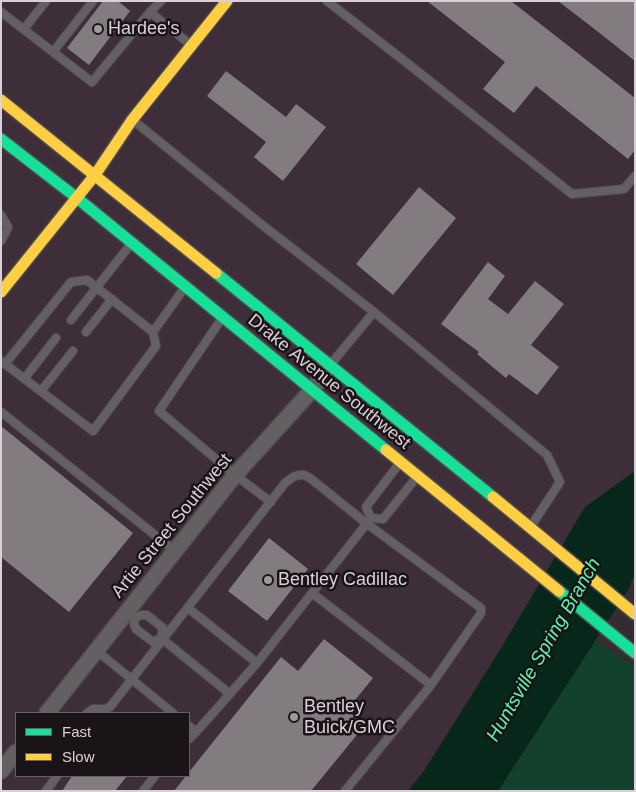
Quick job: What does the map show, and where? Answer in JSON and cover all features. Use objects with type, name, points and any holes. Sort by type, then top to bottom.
[{"type":"street","points":[[3,287],[77,198],[132,120],[227,1]]},
{"type":"street","name":"Drake Avenue Southwest","points":[[1,100],[635,614]]},
{"type":"street","name":"Drake Avenue Southwest","points":[[1,139],[77,198],[635,653]]},
{"type":"street","name":"Artie Street Southwest","points":[[48,712],[97,651],[131,615],[175,551],[235,475],[312,390],[330,365]]},
{"type":"street","points":[[1,771],[15,753]]},
{"type":"lane","points":[[24,29],[46,1]]},
{"type":"lane","points":[[53,52],[93,1]]},
{"type":"lane","points":[[1,12],[92,82],[160,1]]},
{"type":"lane","points":[[327,1],[572,194],[624,190],[635,176]]},
{"type":"lane","points":[[150,12],[192,45]]},
{"type":"lane","points":[[132,120],[260,224],[374,312],[547,455],[560,482],[530,527]]},
{"type":"lane","points":[[1,216],[8,228],[1,241]]},
{"type":"lane","points":[[71,320],[131,243]]},
{"type":"lane","points":[[87,280],[112,299],[153,332],[156,346],[93,431],[3,362],[71,282],[87,280]]},
{"type":"lane","points":[[153,332],[184,287]]},
{"type":"lane","points":[[86,332],[112,299]]},
{"type":"lane","points":[[330,365],[374,312]]},
{"type":"lane","points":[[222,318],[160,411],[235,475],[271,502]]},
{"type":"lane","points":[[24,379],[56,338]]},
{"type":"lane","points":[[41,391],[73,351]]},
{"type":"lane","points":[[1,412],[175,551]]},
{"type":"lane","points":[[190,738],[257,662],[368,520],[366,507],[400,462]]},
{"type":"lane","points":[[88,712],[93,709],[110,707],[162,638],[188,608],[285,483],[293,477],[304,475],[368,520],[481,608],[481,613],[431,685],[345,791]]},
{"type":"lane","points":[[368,520],[383,519],[418,476]]},
{"type":"lane","points":[[312,593],[431,685]]},
{"type":"lane","points":[[188,608],[257,662]]},
{"type":"lane","points":[[131,615],[147,615],[163,628],[162,638],[153,642],[136,629],[131,615]]},
{"type":"lane","points":[[162,638],[230,694]]},
{"type":"lane","points":[[97,651],[172,712]]},
{"type":"lane","points":[[190,727],[196,732]]},
{"type":"lane","points":[[46,791],[56,777]]},
{"type":"lane","points":[[142,791],[154,777]]},
{"type":"shaded area","points":[[1,1],[635,1],[635,471],[585,507],[500,650],[424,771],[408,791],[1,791]]},
{"type":"shaded area","points":[[595,641],[635,666],[635,791],[498,791]]},
{"type":"water","name":"Huntsville Spring Branch","points":[[635,471],[635,573],[628,590],[498,791],[408,791],[424,771],[500,650],[585,507]]},
{"type":"building","name":"Hardee's","points":[[103,1],[118,1],[130,11],[89,65],[67,48]]},
{"type":"building","points":[[427,1],[511,1],[635,98],[635,150],[628,159],[536,86],[514,113],[483,89],[505,62]]},
{"type":"building","points":[[558,1],[635,1],[635,61],[588,24]]},
{"type":"building","points":[[226,71],[286,117],[296,104],[326,127],[283,181],[254,157],[266,142],[207,96]]},
{"type":"building","points":[[419,187],[456,218],[393,295],[356,264]]},
{"type":"building","points":[[488,262],[505,276],[488,299],[508,314],[535,281],[564,304],[531,345],[559,367],[537,395],[509,374],[506,378],[477,354],[479,352],[441,324]]},
{"type":"building","points":[[1,426],[133,533],[69,612],[1,557]]},
{"type":"building","name":"Bentley Cadillac","points":[[269,538],[308,569],[267,621],[228,591]]},
{"type":"building","name":"Bentley Buick/GMC","points":[[324,639],[373,678],[347,710],[365,725],[311,791],[174,791],[185,777],[190,777],[190,771],[281,657],[298,671]]},
{"type":"building","points":[[71,777],[126,777],[115,791],[62,791]]},
{"type":"traffic: fast","points":[[1,139],[77,198],[386,450]]},
{"type":"traffic: fast","points":[[216,273],[493,497]]},
{"type":"traffic: fast","points":[[559,591],[635,653]]},
{"type":"traffic: slow","points":[[1,292],[95,175],[132,120],[227,1]]},
{"type":"traffic: slow","points":[[1,100],[216,273]]},
{"type":"traffic: slow","points":[[386,450],[559,591]]},
{"type":"traffic: slow","points":[[493,497],[635,614]]},
{"type":"place","name":"Hardee's","points":[[98,29]]},
{"type":"place","name":"Bentley Cadillac","points":[[268,580]]},
{"type":"place","name":"Bentley Buick/GMC","points":[[294,717]]}]
